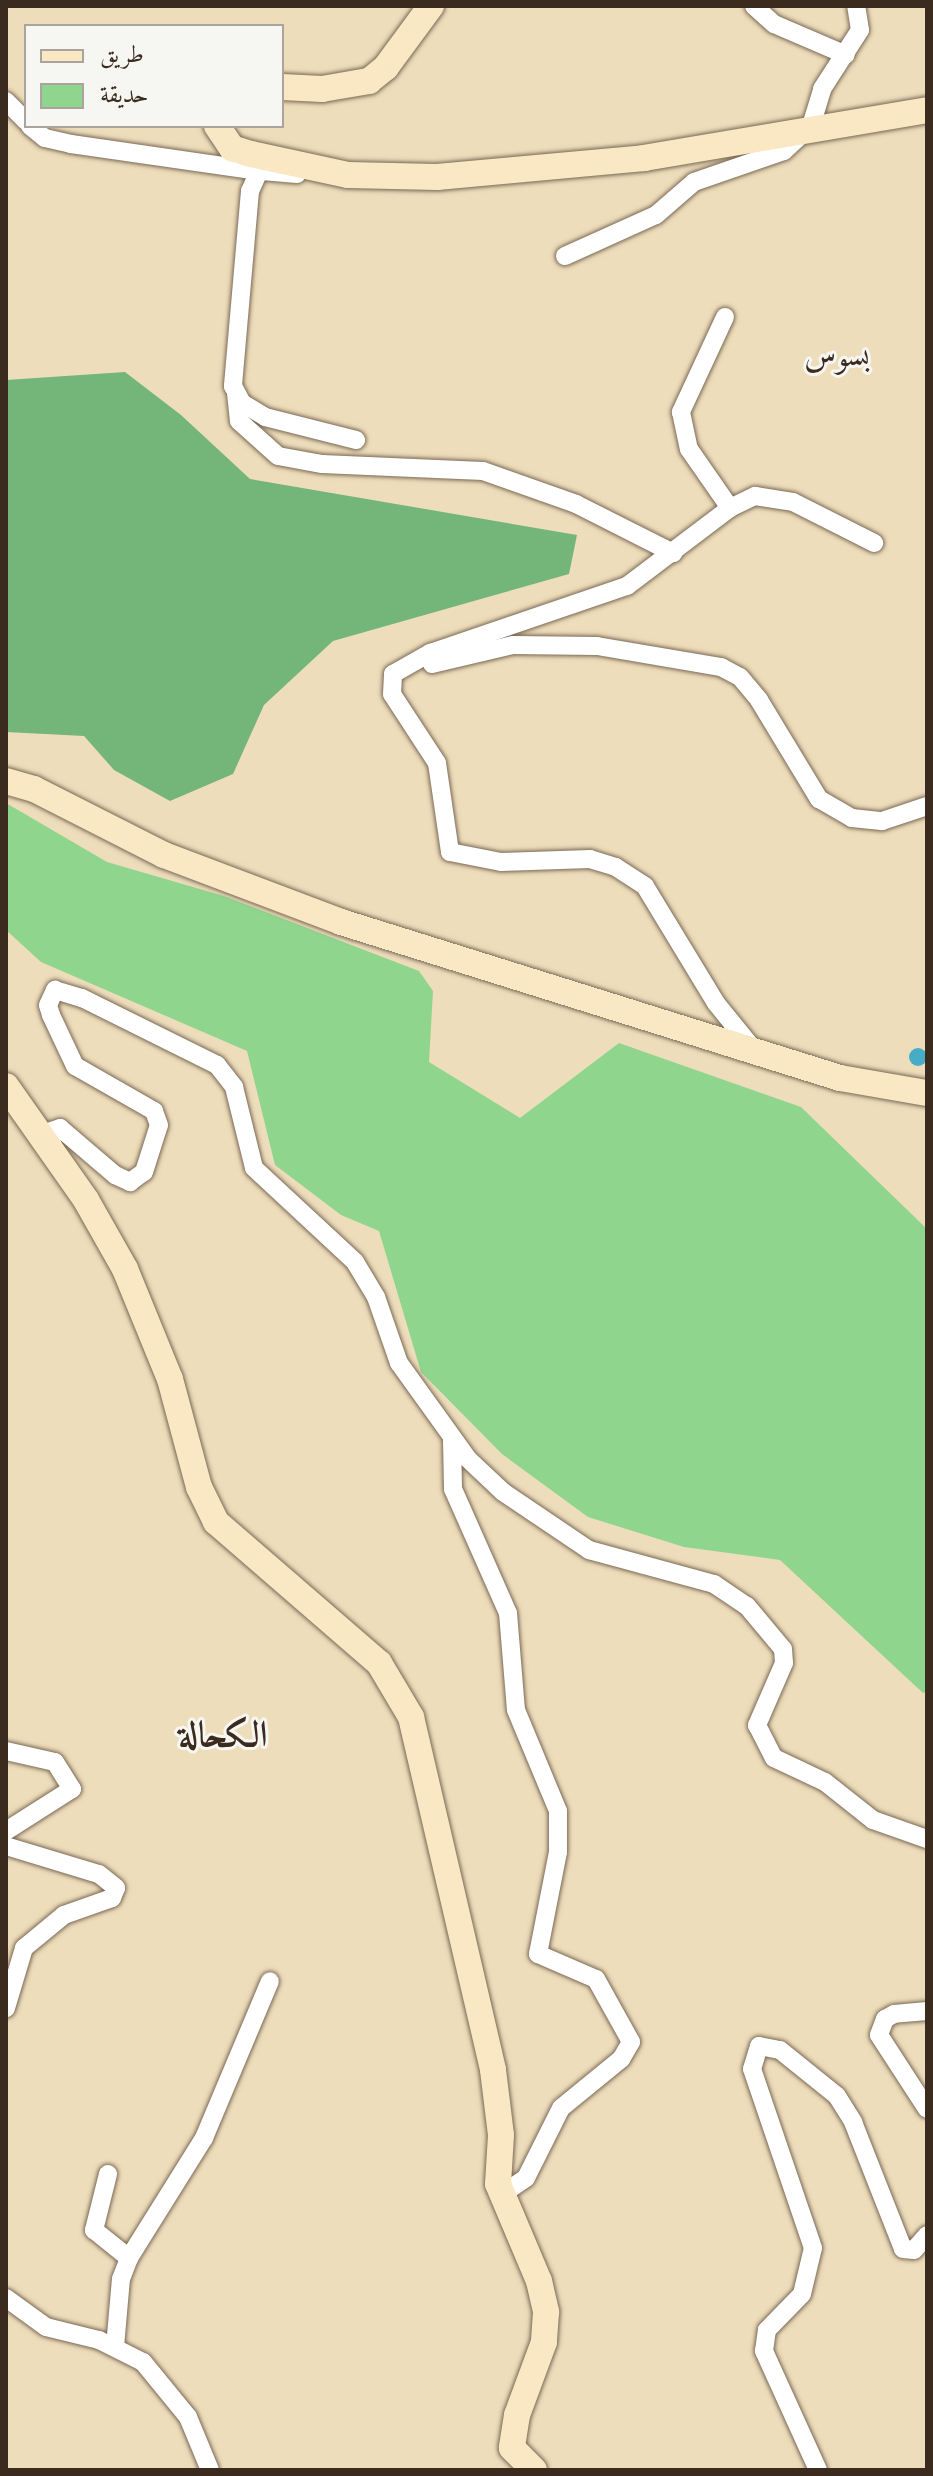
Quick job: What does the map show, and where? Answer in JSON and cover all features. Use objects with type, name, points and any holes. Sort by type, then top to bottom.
[{"type":"main road","points":[[284,87],[322,89],[369,81],[386,67],[431,6]]},
{"type":"main road","points":[[218,128],[232,148],[348,175],[437,177],[644,158],[811,126],[927,110]]},
{"type":"main road","points":[[6,781],[34,789],[164,855],[341,922],[840,1078],[927,1093]]},
{"type":"main road","points":[[6,1086],[56,1156],[139,1299],[170,1379],[199,1487],[216,1522],[379,1663],[411,1717],[493,2070],[501,2195],[532,2262],[546,2312],[544,2342],[517,2415],[512,2448],[534,2470]]},
{"type":"street","points":[[754,6],[774,24],[846,55]]},
{"type":"street","points":[[565,256],[656,215],[694,182],[784,151],[811,126],[822,89],[846,55],[862,23],[856,6]]},
{"type":"street","points":[[6,101],[24,119]]},
{"type":"street","points":[[32,128],[45,138],[71,144],[259,171],[348,175]]},
{"type":"street","points":[[259,171],[248,201],[236,393],[239,421],[278,456],[322,464],[483,471],[576,504],[673,553]]},
{"type":"street","points":[[725,317],[686,393],[681,412],[689,449],[730,508]]},
{"type":"street","points":[[236,393],[247,406],[284,425],[356,440]]},
{"type":"street","points":[[754,1050],[716,1003],[645,886],[616,867],[590,859],[501,862],[450,852],[437,763],[391,687],[393,674],[430,653],[627,586],[730,508],[755,496],[775,495],[874,543]]},
{"type":"street","points":[[391,687],[436,662],[513,645],[597,646],[721,667],[740,677],[759,700],[819,799],[852,818],[882,821],[927,806]]},
{"type":"street","points":[[56,1156],[48,1132],[54,1127],[115,1175],[139,1180],[159,1125],[154,1111],[75,1066],[48,1005],[55,990],[82,998],[217,1065],[234,1087],[254,1168],[355,1262],[376,1297],[399,1363],[452,1440],[488,1480],[589,1550],[714,1584],[747,1606],[783,1649],[784,1663],[757,1725],[774,1758],[825,1782],[873,1820],[927,1839]]},
{"type":"street","points":[[452,1440],[453,1489],[506,1605],[516,1710],[558,1811],[558,1852],[538,1954],[596,1979],[631,2042],[621,2059],[591,2079],[554,2117],[526,2178],[501,2195]]},
{"type":"street","points":[[6,1751],[55,1762],[72,1789],[6,1831]]},
{"type":"street","points":[[6,1846],[99,1874],[116,1888],[112,1898],[64,1915],[24,1948],[6,2008]]},
{"type":"street","points":[[115,2347],[121,2279],[129,2258],[204,2138],[270,1981]]},
{"type":"street","points":[[927,2011],[894,2014],[885,2019],[879,2035],[927,2109]]},
{"type":"street","points":[[818,2470],[764,2351],[767,2330],[802,2294],[813,2248],[754,2076],[755,2049],[768,2045],[780,2050],[837,2096],[853,2122],[898,2244],[914,2250],[927,2235]]},
{"type":"street","points":[[108,2174],[94,2230],[129,2258]]},
{"type":"street","points":[[6,2298],[46,2327],[115,2347],[143,2362],[166,2386],[188,2417],[210,2470]]},
{"type":"green space","points":[[125,372],[181,415],[250,479],[577,535],[569,574],[333,641],[264,705],[233,774],[170,801],[114,770],[84,736],[6,732],[6,380]]},
{"type":"green space","points":[[6,803],[107,862],[224,896],[419,971],[433,991],[429,1062],[520,1118],[619,1043],[801,1107],[927,1229],[927,1691],[923,1693],[780,1560],[684,1547],[588,1517],[502,1454],[421,1372],[379,1231],[341,1215],[275,1165],[247,1051],[41,962],[6,930]]},
{"type":"water","points":[[914,1048],[922,1048],[927,1057],[925,1064],[914,1066],[909,1061],[909,1053]]},
{"type":"district","name":"بسوس","points":[[837,358]]},
{"type":"district","name":"الكحالة","points":[[223,1738]]}]
